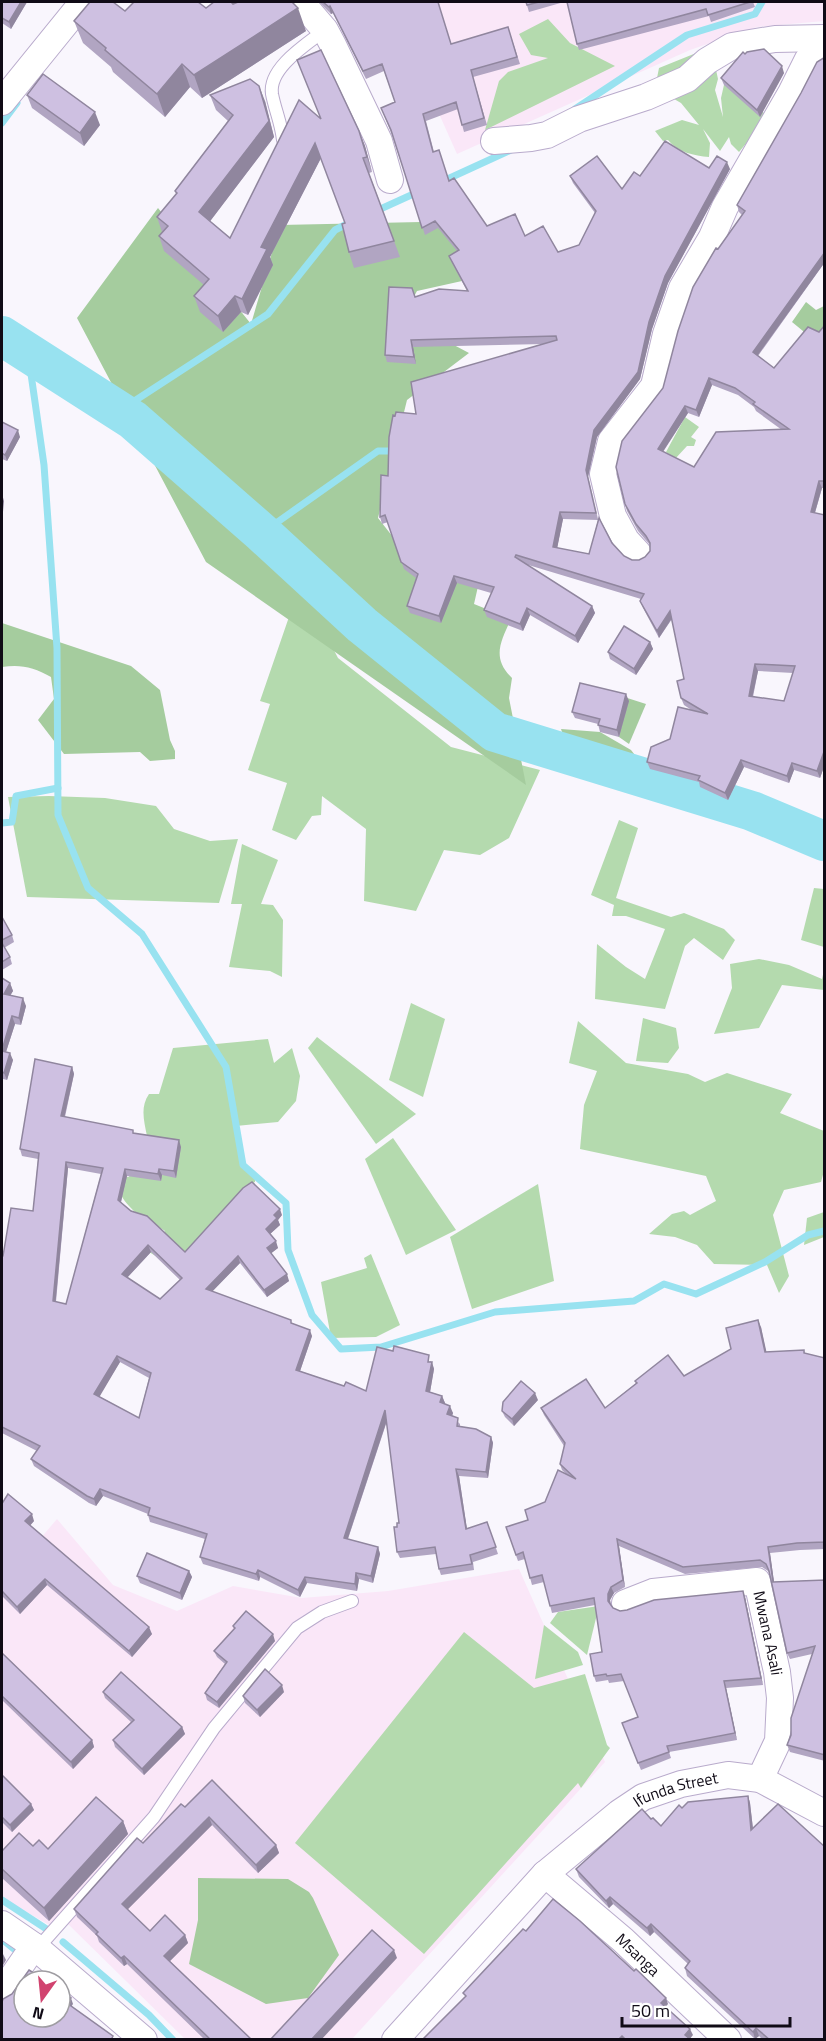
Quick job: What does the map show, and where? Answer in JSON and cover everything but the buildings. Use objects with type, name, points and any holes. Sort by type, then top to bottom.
[{"type":"street","points":[[2,102],[83,2]]},
{"type":"street","points":[[301,2],[325,30],[379,141],[390,180]]},
{"type":"street","points":[[494,141],[547,135],[579,119],[646,96],[687,79],[707,61],[732,46],[775,39],[825,38]]},
{"type":"street","points":[[638,554],[626,540],[613,516],[603,474],[611,441],[654,386],[666,334],[682,288],[808,59],[825,49]]},
{"type":"street","name":"Mwana Asali","points":[[625,1603],[653,1592],[757,1581],[775,1662],[780,1698],[778,1741],[760,1779]]},
{"type":"street","name":"Ifunda Street","points":[[394,2040],[545,1874],[619,1813],[643,1797],[704,1779],[728,1775],[760,1779],[825,1813]]},
{"type":"street","name":"Msanga","points":[[545,1874],[623,1940],[728,2040]]},
{"type":"street","points":[[2,1924],[35,1947],[144,2040]]},
{"type":"street","points":[[2,1992],[35,1947]]},
{"type":"lane","points":[[283,140],[281,122],[272,92],[273,81],[282,66],[325,30]]},
{"type":"lane","points":[[35,1947],[154,1817],[214,1728],[297,1628],[322,1612],[351,1601]]},
{"type":"shaded area","points":[[389,2],[824,2],[824,21],[757,27],[690,50],[457,154]]},
{"type":"shaded area","points":[[57,1519],[113,1585],[177,1611],[233,1586],[302,1598],[388,1591],[519,1569],[605,1762],[352,2039],[185,2039],[68,1924],[51,1926],[2,1898],[2,1532],[28,1553]]},
{"type":"green space","points":[[548,19],[570,43],[615,66],[485,130],[499,81],[508,72],[548,58],[531,55],[519,34]]},
{"type":"green space","points":[[711,47],[718,79],[715,90],[723,117],[721,98],[726,76],[768,117],[739,152],[731,144],[729,137],[720,151],[703,129],[710,143],[709,157],[681,150],[668,140],[663,141],[655,131],[682,120],[699,125],[681,103],[655,88],[659,68]]},
{"type":"green space","points":[[158,208],[251,324],[280,225],[468,221],[462,281],[417,291],[388,345],[435,335],[469,353],[407,400],[378,518],[404,551],[479,582],[474,604],[511,619],[501,642],[500,656],[506,671],[512,678],[509,698],[526,785],[206,562],[77,318]]},
{"type":"green space","points":[[806,302],[816,310],[824,306],[824,340],[804,336],[803,331],[792,322]]},
{"type":"green space","points":[[685,417],[699,427],[691,437],[696,440],[694,446],[687,446],[675,459],[666,452]]},
{"type":"green space","points":[[300,585],[338,658],[451,747],[540,770],[509,838],[480,855],[444,850],[416,911],[364,901],[366,829],[322,796],[321,815],[312,816],[296,840],[272,830],[287,783],[248,770],[270,704],[260,701]]},
{"type":"green space","points":[[2,623],[131,666],[160,690],[175,759],[150,761],[140,752],[64,754],[38,720],[54,699],[51,677],[27,667],[2,667]]},
{"type":"green space","points":[[621,696],[646,704],[629,744],[619,737]]},
{"type":"green space","points":[[561,729],[600,732],[631,750],[651,776],[628,778],[570,755]]},
{"type":"green space","points":[[8,797],[105,798],[156,806],[174,829],[210,841],[238,839],[219,903],[27,897]]},
{"type":"green space","points":[[619,820],[638,828],[616,898],[671,917],[684,913],[724,929],[735,940],[723,960],[694,938],[685,946],[665,1009],[595,999],[597,944],[645,979],[665,929],[626,916],[612,916],[614,905],[591,895]]},
{"type":"green space","points":[[242,844],[278,860],[261,904],[273,905],[283,920],[282,977],[270,971],[229,967],[242,904],[231,904]]},
{"type":"green space","points":[[814,888],[824,889],[824,947],[801,940]]},
{"type":"green space","points":[[759,959],[789,965],[822,979],[824,970],[824,990],[782,985],[759,1028],[714,1034],[732,988],[730,964]]},
{"type":"green space","points":[[411,1003],[445,1019],[423,1097],[389,1080]]},
{"type":"green space","points":[[643,1018],[676,1028],[679,1048],[668,1063],[636,1061]]},
{"type":"green space","points":[[578,1021],[626,1063],[688,1074],[705,1082],[727,1073],[792,1094],[780,1113],[824,1131],[824,1171],[821,1182],[784,1190],[773,1215],[789,1276],[779,1293],[767,1265],[714,1264],[697,1245],[675,1237],[649,1234],[672,1214],[684,1211],[690,1215],[716,1201],[706,1176],[580,1149],[584,1105],[597,1071],[569,1063]]},
{"type":"green space","points":[[317,1037],[416,1114],[376,1144],[308,1048]]},
{"type":"green space","points":[[268,1039],[274,1063],[292,1048],[300,1076],[296,1101],[278,1122],[236,1126],[242,1164],[255,1177],[255,1182],[247,1186],[174,1267],[149,1252],[165,1231],[148,1220],[145,1221],[129,1206],[114,1176],[129,1177],[137,1134],[147,1136],[144,1104],[149,1094],[159,1094],[173,1048]]},
{"type":"green space","points":[[393,1138],[456,1230],[406,1255],[365,1159]]},
{"type":"green space","points":[[538,1184],[554,1281],[472,1309],[450,1237]]},
{"type":"green space","points":[[824,1212],[824,1237],[804,1245],[807,1218]]},
{"type":"green space","points":[[371,1254],[400,1325],[376,1337],[331,1338],[321,1282],[367,1268],[364,1258]]},
{"type":"green space","points":[[599,1606],[587,1655],[550,1623],[558,1612]]},
{"type":"green space","points":[[544,1625],[578,1652],[583,1665],[535,1679]]},
{"type":"green space","points":[[464,1632],[534,1688],[585,1674],[607,1745],[610,1748],[581,1788],[578,1783],[424,1954],[295,1843]]},
{"type":"green space","points":[[198,1878],[288,1879],[309,1892],[339,1955],[308,1998],[266,2004],[189,1964],[198,1920]]},
{"type":"waterway","points":[[575,109],[687,35],[755,14],[762,2]]},
{"type":"waterway","points":[[2,123],[17,103]]},
{"type":"waterway","points":[[441,182],[513,149]]},
{"type":"waterway","points":[[376,211],[420,191]]},
{"type":"waterway","points":[[119,411],[268,314],[335,230],[349,223]]},
{"type":"waterway","points":[[2,336],[133,420],[262,533],[362,625],[495,732],[752,811],[824,841]]},
{"type":"waterway","points":[[28,353],[44,465],[57,648],[58,815],[88,888],[142,934],[226,1067],[243,1165],[286,1203],[288,1250],[312,1315],[341,1349],[381,1347],[495,1312],[634,1301],[664,1284],[696,1294],[765,1262],[808,1235],[824,1231]]},
{"type":"waterway","points":[[262,533],[378,451],[397,451]]},
{"type":"waterway","points":[[2,823],[12,822],[16,796],[58,788]]},
{"type":"waterway","points":[[2,1900],[48,1930]]},
{"type":"waterway","points":[[2,1939],[14,1949]]},
{"type":"waterway","points":[[63,1942],[149,2015],[173,2040]]}]
